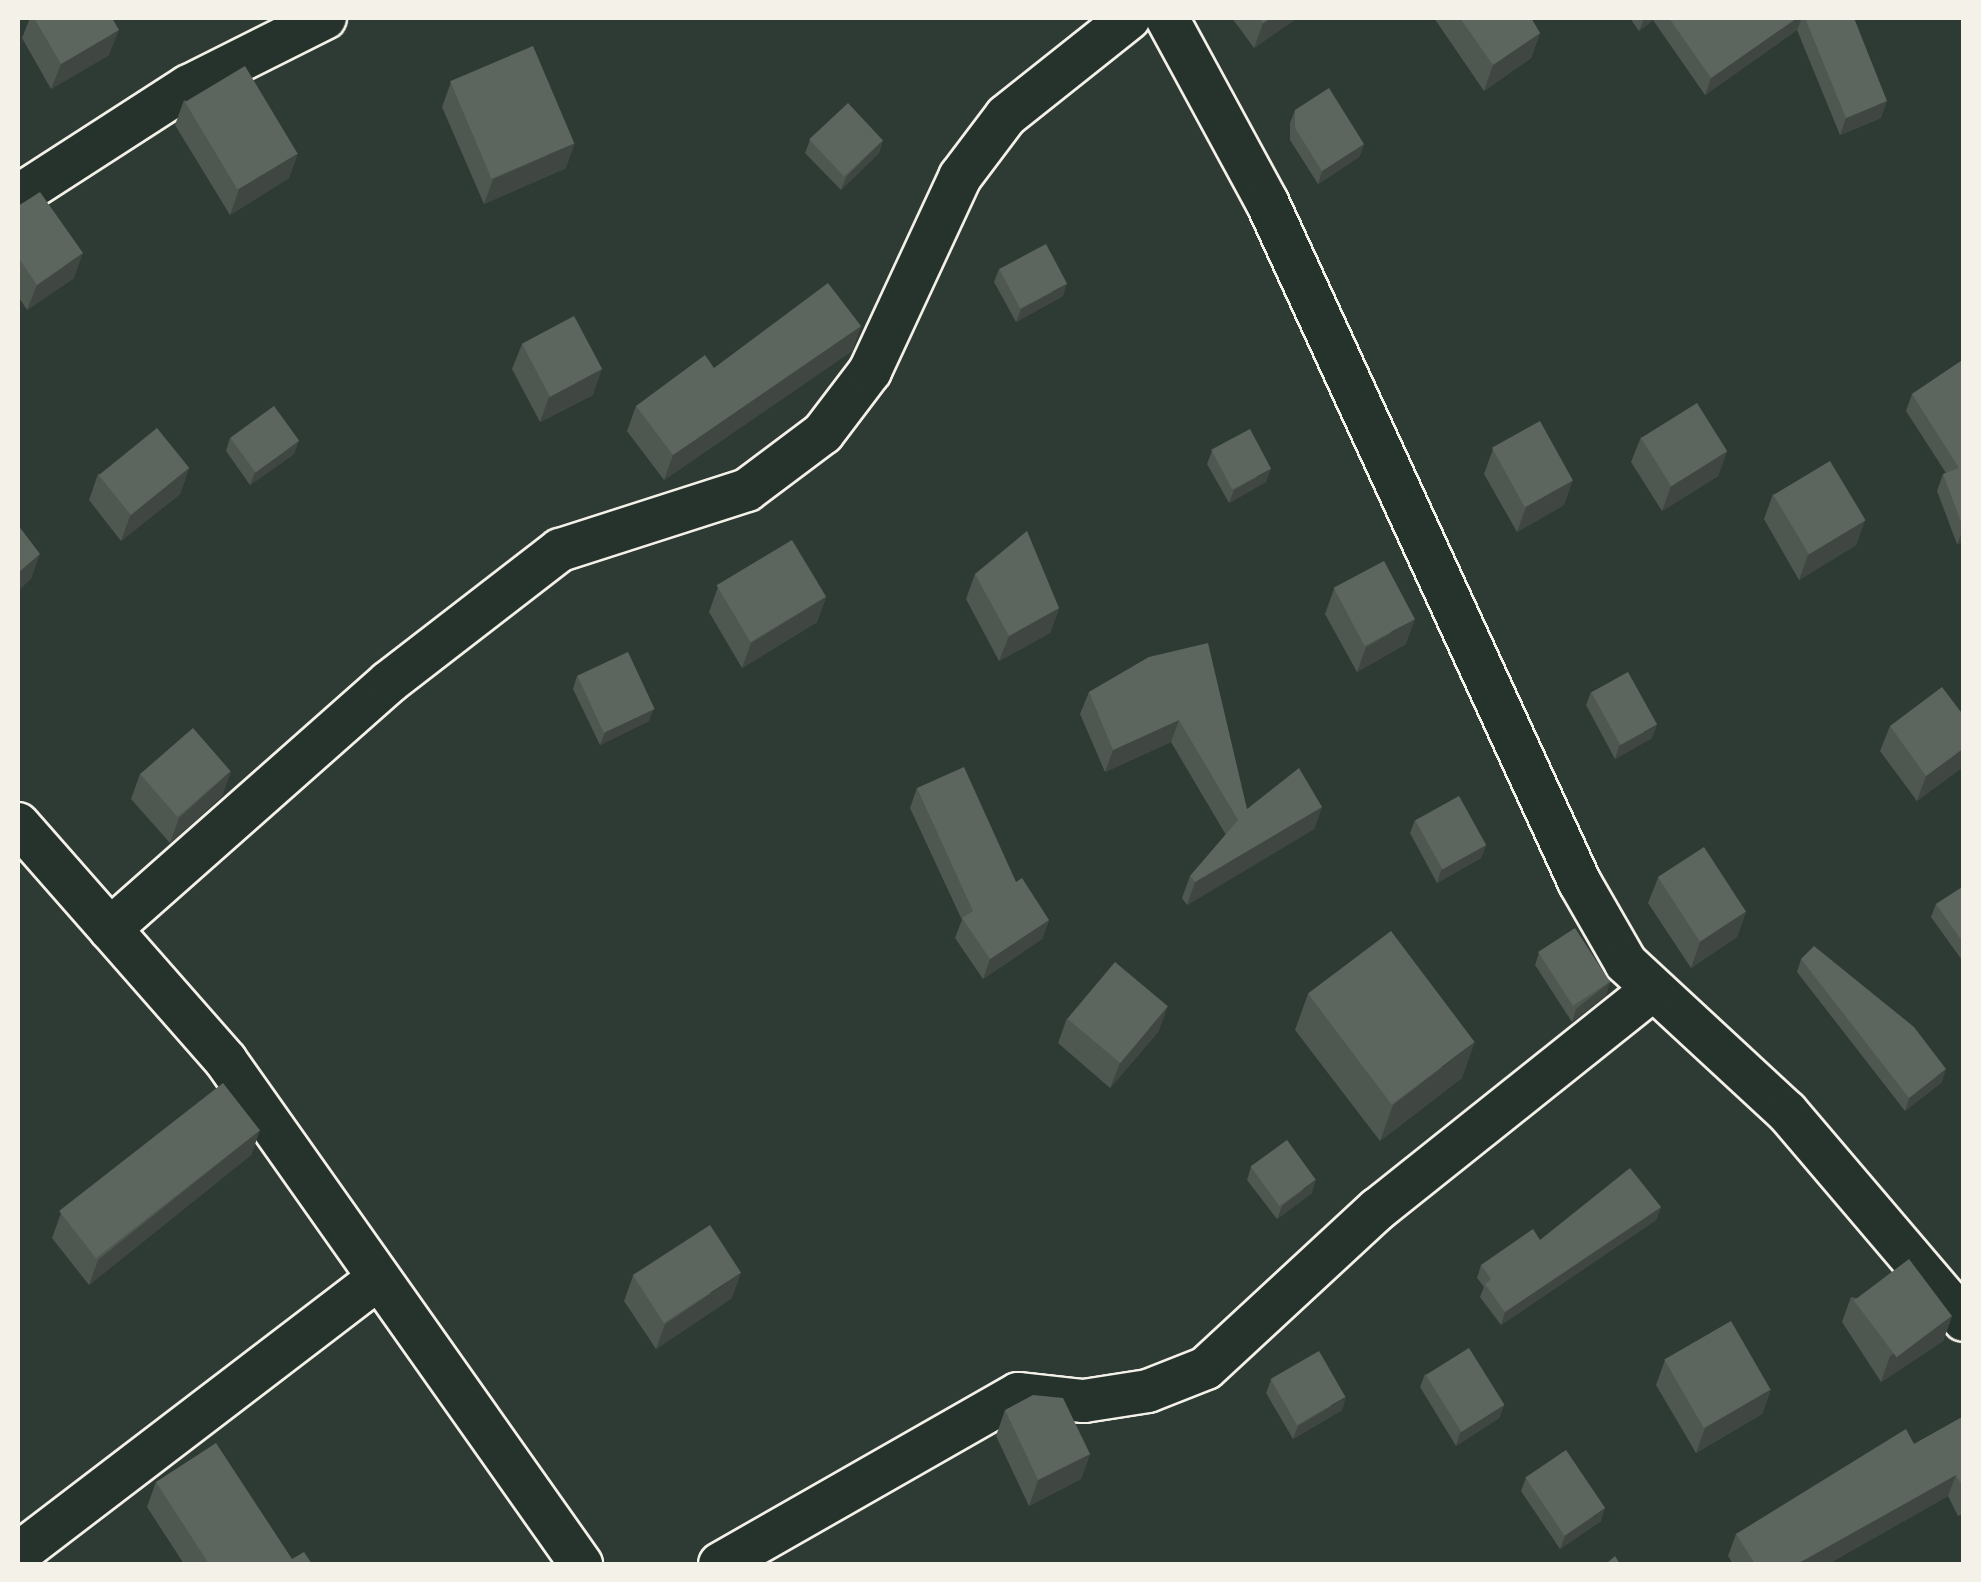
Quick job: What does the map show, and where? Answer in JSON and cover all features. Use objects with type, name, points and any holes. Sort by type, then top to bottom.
[{"type":"street","points":[[18,196],[189,86],[325,18]]},
{"type":"street","points":[[110,929],[389,682],[560,550],[746,490],[823,433],[870,371],[983,146],[1006,116],[1129,18]]},
{"type":"street","points":[[1167,18],[1268,202],[1580,883],[1652,990],[1786,1112],[1964,1320]]},
{"type":"street","points":[[18,824],[226,1061],[375,1281],[580,1564]]},
{"type":"street","points":[[720,1564],[1018,1394],[1084,1402],[1148,1391],[1206,1368],[1378,1209],[1652,990]]},
{"type":"street","points":[[18,1554],[375,1281]]},
{"type":"building","points":[[34,18],[112,18],[119,30],[61,64]]},
{"type":"building","points":[[1460,18],[1531,18],[1540,33],[1493,65]]},
{"type":"building","points":[[1669,18],[1797,18],[1711,78]]},
{"type":"building","points":[[1805,18],[1854,18],[1887,101],[1846,118]]},
{"type":"building","points":[[533,46],[574,144],[492,179],[450,81]]},
{"type":"building","points":[[245,66],[298,153],[238,189],[185,102]]},
{"type":"building","points":[[1329,88],[1364,144],[1322,171],[1295,128],[1295,110]]},
{"type":"building","points":[[848,103],[883,140],[844,176],[809,139]]},
{"type":"building","points":[[40,192],[83,253],[37,285],[18,257],[18,206]]},
{"type":"building","points":[[1046,244],[1067,284],[1020,309],[999,269]]},
{"type":"building","points":[[828,283],[861,326],[673,455],[636,406],[705,355],[714,368]]},
{"type":"building","points":[[574,316],[602,369],[550,397],[522,344]]},
{"type":"building","points":[[1964,359],[1963,527],[1943,474],[1959,468],[1912,394]]},
{"type":"building","points":[[1697,403],[1727,451],[1671,486],[1641,438]]},
{"type":"building","points":[[274,406],[299,441],[256,473],[230,438]]},
{"type":"building","points":[[1540,421],[1573,480],[1525,507],[1492,448]]},
{"type":"building","points":[[157,428],[189,468],[131,515],[99,475]]},
{"type":"building","points":[[1250,429],[1271,469],[1232,489],[1211,450]]},
{"type":"building","points":[[1830,461],[1866,520],[1809,554],[1773,495]]},
{"type":"building","points":[[18,525],[40,554],[18,573]]},
{"type":"building","points":[[1027,531],[1059,608],[1009,636],[975,574]]},
{"type":"building","points":[[792,540],[826,597],[751,642],[717,585]]},
{"type":"building","points":[[1384,561],[1415,619],[1365,646],[1334,588]]},
{"type":"building","points":[[1208,643],[1247,809],[1299,768],[1322,807],[1195,882],[1190,876],[1238,820],[1179,720],[1113,750],[1089,692],[1149,657]]},
{"type":"building","points":[[628,652],[655,709],[604,733],[577,676]]},
{"type":"building","points":[[1628,672],[1657,724],[1620,745],[1591,692]]},
{"type":"building","points":[[1942,687],[1964,716],[1964,748],[1926,776],[1890,726]]},
{"type":"building","points":[[193,728],[230,771],[178,817],[140,774]]},
{"type":"building","points":[[964,767],[1016,882],[1022,878],[1049,920],[990,959],[962,918],[973,911],[917,788]]},
{"type":"building","points":[[1459,796],[1486,845],[1442,869],[1415,820]]},
{"type":"building","points":[[1704,847],[1746,912],[1700,942],[1658,877]]},
{"type":"building","points":[[1964,886],[1964,944],[1936,904]]},
{"type":"building","points":[[1575,928],[1610,982],[1573,1006],[1538,952]]},
{"type":"building","points":[[1391,931],[1475,1042],[1392,1105],[1308,994]]},
{"type":"building","points":[[1814,946],[1914,1027],[1946,1069],[1909,1098],[1801,959]]},
{"type":"building","points":[[1115,962],[1168,1006],[1120,1063],[1067,1019]]},
{"type":"building","points":[[223,1083],[260,1130],[96,1258],[59,1211]]},
{"type":"building","points":[[1287,1140],[1316,1180],[1279,1206],[1251,1166]]},
{"type":"building","points":[[1630,1168],[1661,1207],[1505,1312],[1485,1284],[1491,1279],[1481,1265],[1533,1229],[1540,1240]]},
{"type":"building","points":[[710,1225],[741,1273],[664,1323],[633,1275]]},
{"type":"building","points":[[1909,1259],[1952,1316],[1897,1357],[1854,1301]]},
{"type":"building","points":[[1731,1321],[1770,1389],[1704,1428],[1664,1360]]},
{"type":"building","points":[[1469,1348],[1505,1405],[1461,1432],[1426,1375]]},
{"type":"building","points":[[1319,1351],[1346,1397],[1297,1425],[1271,1379]]},
{"type":"building","points":[[1033,1395],[1063,1398],[1090,1454],[1038,1480],[1005,1410]]},
{"type":"building","points":[[1964,1416],[1964,1489],[1956,1475],[1797,1564],[1755,1564],[1736,1534],[1906,1429],[1914,1444]]},
{"type":"building","points":[[216,1443],[292,1559],[304,1552],[312,1564],[209,1564],[156,1482]]},
{"type":"building","points":[[1566,1450],[1605,1508],[1565,1535],[1525,1477]]}]
